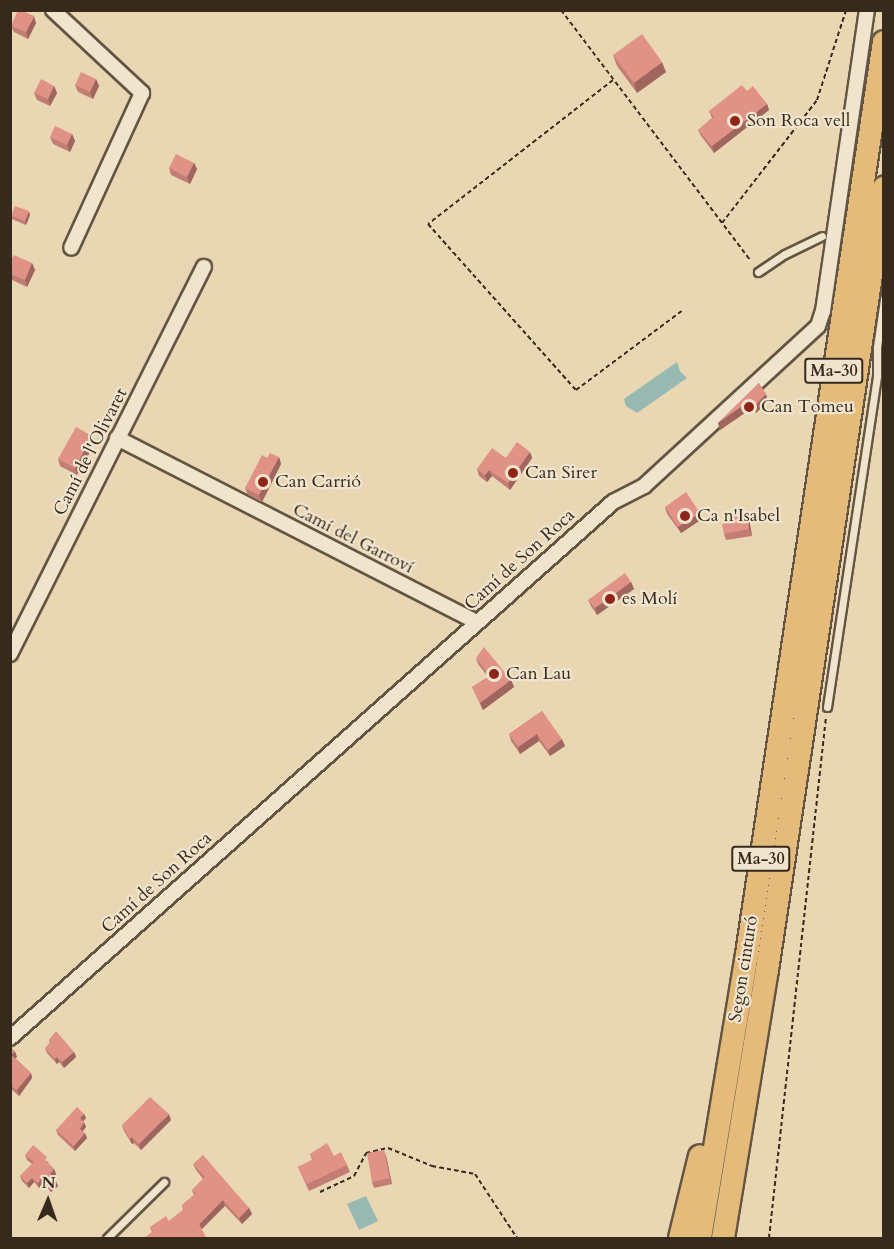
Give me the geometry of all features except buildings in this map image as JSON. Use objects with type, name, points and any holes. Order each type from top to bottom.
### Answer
[{"type":"highway","name":"Segon cinturó","points":[[700,1239],[736,1019],[884,42]]},
{"type":"highway","name":"Ma-30","points":[[723,1239],[756,1037],[884,188]]},
{"type":"highway","points":[[680,1239],[708,1126],[719,1065],[736,1019]]},
{"type":"highway","points":[[738,1239],[760,1077],[756,1037]]},
{"type":"street","points":[[53,10],[142,93],[71,248]]},
{"type":"street","name":"Camí de Son Roca","points":[[10,1038],[613,502],[644,486],[818,326],[867,10]]},
{"type":"street","name":"Camí de l'Olivaret","points":[[10,654],[204,267]]},
{"type":"street","name":"Camí del Garroví","points":[[117,438],[477,622]]},
{"type":"lane","points":[[759,272],[785,254],[822,236]]},
{"type":"lane","points":[[827,707],[877,376],[884,299]]},
{"type":"lane","points":[[107,1239],[108,1234],[164,1182]]},
{"type":"path","points":[[561,10],[751,261]]},
{"type":"path","points":[[722,223],[817,100],[846,10]]},
{"type":"path","points":[[613,80],[428,224],[576,390],[683,310]]},
{"type":"path","points":[[769,1239],[827,707]]},
{"type":"path","points":[[320,1192],[354,1176],[366,1154],[388,1148],[432,1166],[475,1174],[517,1239]]},
{"type":"water","points":[[677,362],[680,371],[687,378],[637,413],[626,406],[624,399]]},
{"type":"water","points":[[366,1196],[378,1221],[359,1230],[347,1204]]},
{"type":"place","name":"Son Roca vell","points":[[735,121]]},
{"type":"place","name":"Can Tomeu","points":[[749,407]]},
{"type":"place","name":"Can Sirer","points":[[513,473]]},
{"type":"place","name":"Can Carrió","points":[[263,482]]},
{"type":"place","name":"Ca n'Isabel","points":[[685,516]]},
{"type":"place","name":"es Molí","points":[[610,599]]},
{"type":"place","name":"Can Lau","points":[[494,674]]}]
